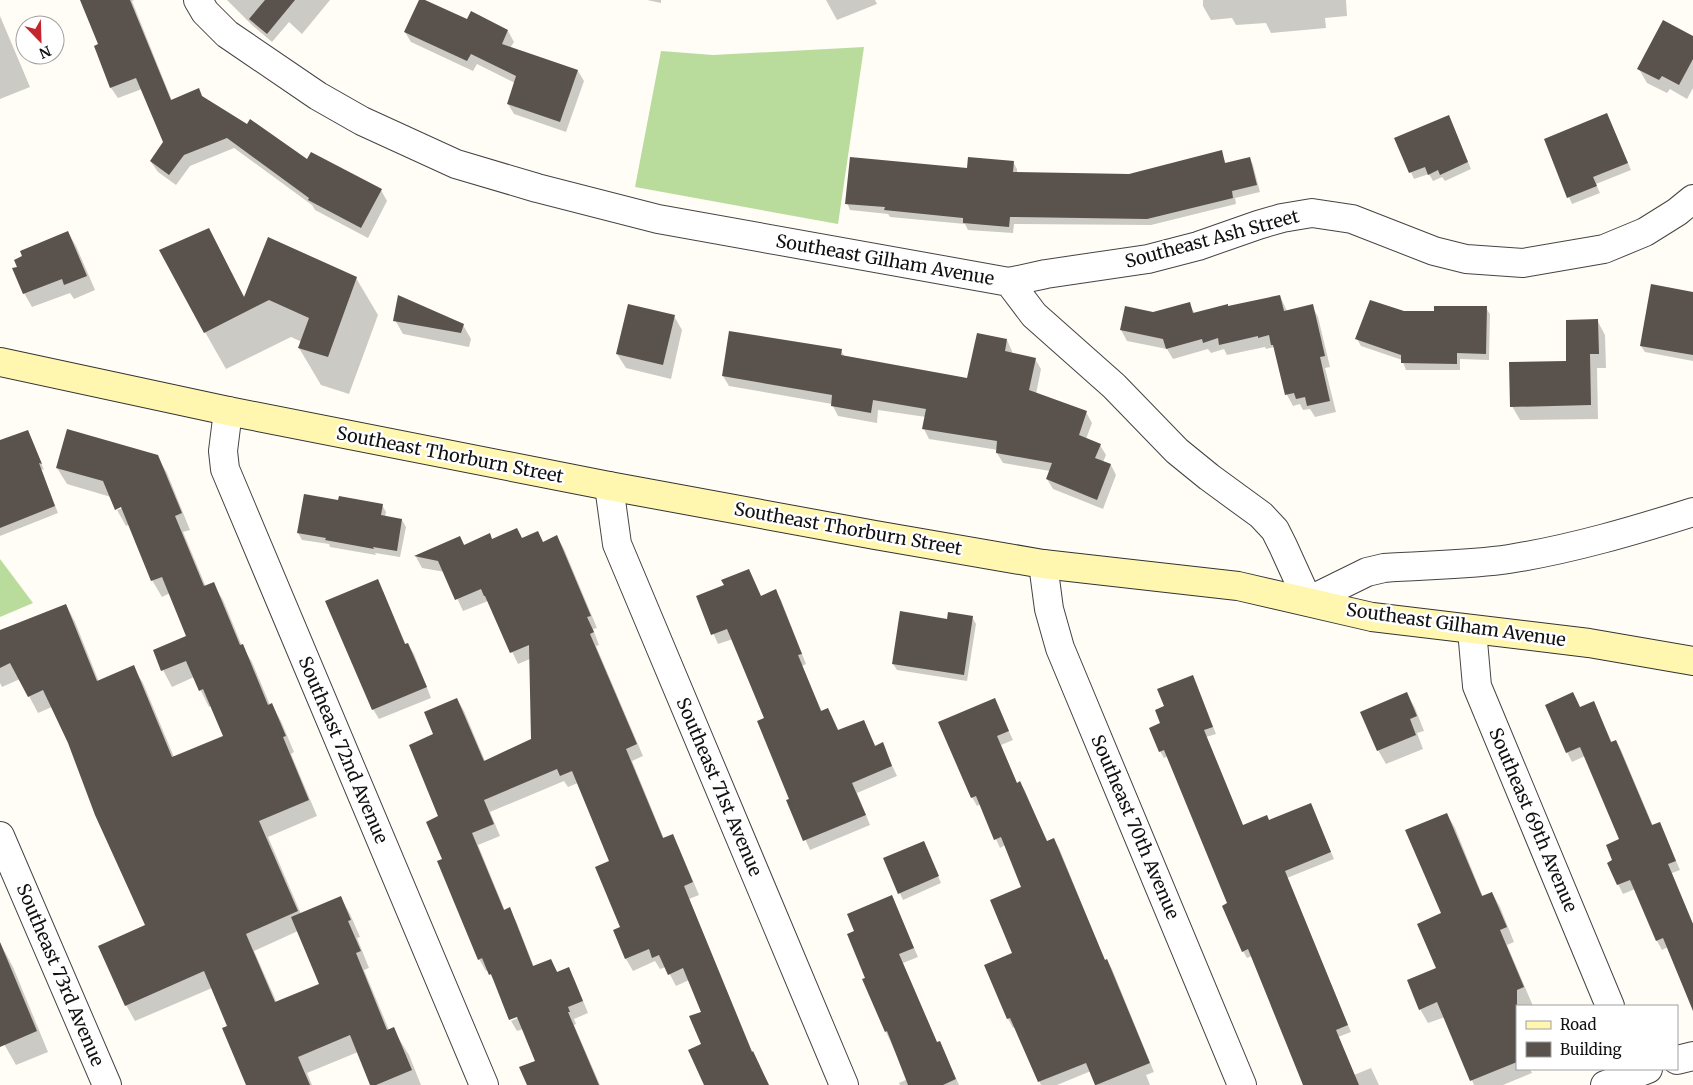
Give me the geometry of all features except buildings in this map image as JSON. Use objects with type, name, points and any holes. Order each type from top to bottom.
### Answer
[{"type":"main road","name":"Southeast Thorburn Street","points":[[0,362],[228,412],[609,486],[1043,564],[1238,586],[1308,601]]},
{"type":"main road","name":"Southeast Gilham Avenue","points":[[1308,601],[1372,617],[1589,643],[1693,661]]},
{"type":"street","name":"Southeast Gilham Avenue","points":[[198,0],[205,12],[227,34],[318,96],[362,121],[456,164],[537,188],[658,219],[1009,282],[1034,316],[1114,386],[1178,451],[1209,477],[1261,515],[1279,538],[1308,601]]},
{"type":"street","name":"Southeast Ash Street","points":[[1009,282],[1046,274],[1148,259],[1198,246],[1282,218],[1312,213],[1352,219],[1434,252],[1466,259],[1523,263],[1604,249],[1646,232],[1693,199]]},
{"type":"street","name":"Southeast 72nd Avenue","points":[[228,412],[223,450],[225,469],[484,1085]]},
{"type":"street","name":"Southeast 71st Avenue","points":[[609,486],[617,544],[844,1085]]},
{"type":"street","points":[[1308,601],[1367,572],[1384,568],[1507,559],[1603,539],[1693,512]]},
{"type":"street","name":"Southeast 70th Avenue","points":[[1043,564],[1049,609],[1060,648],[1242,1085]]},
{"type":"street","name":"Southeast 69th Avenue","points":[[1472,630],[1477,686],[1610,1005]]},
{"type":"street","name":"Southeast 73rd Avenue","points":[[0,836],[107,1085]]},
{"type":"street","points":[[1678,1060],[1693,1056]]},
{"type":"street","points":[[1605,1085],[1641,1074]]},
{"type":"green space","points":[[864,47],[838,224],[635,187],[661,51],[713,55]]},
{"type":"green space","points":[[0,559],[33,603],[0,617]]}]
